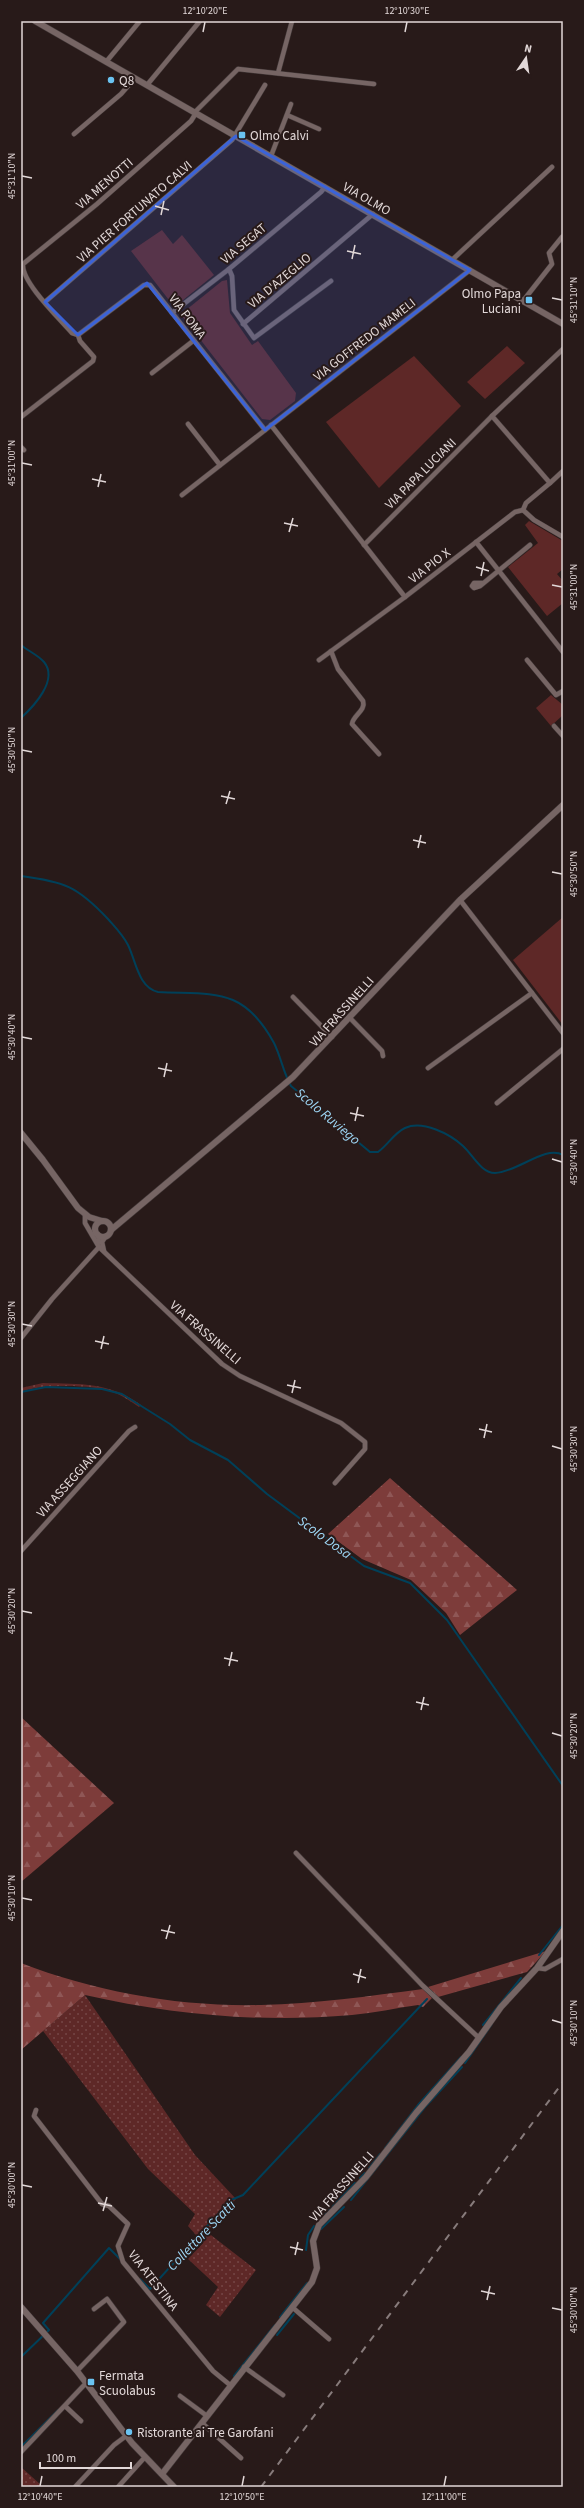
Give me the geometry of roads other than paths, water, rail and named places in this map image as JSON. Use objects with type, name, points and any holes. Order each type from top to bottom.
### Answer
[{"type":"street","name":"VIA OLMO","points":[[35,21],[563,324]]},
{"type":"street","points":[[106,62],[140,21]]},
{"type":"street","points":[[147,85],[200,21]]},
{"type":"street","points":[[292,21],[278,73],[374,84]]},
{"type":"street","name":"VIA MENOTTI","points":[[46,302],[25,275],[22,266],[25,262],[98,204],[180,131],[238,69],[278,73]]},
{"type":"street","points":[[74,134],[121,94],[135,78]]},
{"type":"street","points":[[236,136],[265,85]]},
{"type":"street","points":[[271,156],[291,104]]},
{"type":"street","points":[[287,115],[319,128]]},
{"type":"street","name":"VIA PIER FORTUNATO CALVI","points":[[46,302],[236,136]]},
{"type":"street","points":[[452,260],[552,167]]},
{"type":"street","name":"VIA SEGAT","points":[[172,313],[229,269],[321,192],[325,187]]},
{"type":"street","name":"VIA D'AZEGLIO","points":[[229,269],[232,276],[234,310],[243,324],[373,214]]},
{"type":"street","points":[[523,301],[552,264],[549,253],[562,237]]},
{"type":"street","name":"VIA GOFFREDO MAMELI","points":[[182,495],[470,270]]},
{"type":"street","points":[[243,324],[252,338],[256,338],[330,281]]},
{"type":"street","name":"VIA POMA","points":[[78,335],[148,284],[153,288],[193,341],[265,430]]},
{"type":"street","points":[[21,417],[93,361],[94,357],[80,341],[78,335],[72,333],[46,302]]},
{"type":"street","points":[[152,373],[193,341]]},
{"type":"street","name":"VIA PAPA LUCIANI","points":[[364,545],[492,416],[563,349]]},
{"type":"street","points":[[492,416],[549,484]]},
{"type":"street","points":[[188,424],[220,465]]},
{"type":"street","points":[[271,426],[405,598]]},
{"type":"street","name":"VIA PIO X","points":[[319,660],[405,598],[515,512],[523,510],[526,503],[563,471]]},
{"type":"street","points":[[523,510],[534,520],[563,537]]},
{"type":"street","points":[[476,542],[563,652]]},
{"type":"street","points":[[482,583],[530,545]]},
{"type":"street","points":[[331,651],[338,669],[363,701],[362,709],[352,720],[352,724],[379,754]]},
{"type":"street","points":[[527,660],[556,695],[563,692]]},
{"type":"street","points":[[554,726],[563,736]]},
{"type":"street","name":"VIA FRASSINELLI","points":[[106,1236],[123,1219],[293,1077],[460,900],[563,805]]},
{"type":"street","points":[[460,900],[563,1033]]},
{"type":"street","points":[[428,1068],[532,993]]},
{"type":"street","points":[[293,997],[332,1037]]},
{"type":"street","points":[[350,1018],[382,1051],[383,1056]]},
{"type":"street","points":[[497,1103],[563,1049]]},
{"type":"street","name":"VIA FRASSINELLI","points":[[22,1137],[87,1216],[97,1231],[98,1241],[104,1251]]},
{"type":"street","name":"VIA FRASSINELLI","points":[[87,1216],[105,1222],[123,1219]]},
{"type":"street","name":"VIA FRASSINELLI","points":[[87,1216],[85,1223],[99,1247],[222,1364],[240,1376],[341,1423],[365,1442],[365,1449],[334,1483]]},
{"type":"street","points":[[104,1251],[102,1242],[106,1236],[97,1231],[105,1222],[111,1230]]},
{"type":"street","points":[[21,1338],[52,1299],[99,1247]]},
{"type":"street","name":"VIA ASSEGGIANO","points":[[21,1551],[129,1431],[135,1427]]},
{"type":"street","points":[[296,1853],[422,1985],[478,2038]]},
{"type":"street","name":"VIA FRASSINELLI","points":[[162,2474],[315,2277],[317,2262],[313,2241],[319,2225],[366,2177],[416,2113],[466,2056],[501,2007],[537,1968],[563,1931]]},
{"type":"street","points":[[537,1968],[545,1969],[563,1959]]},
{"type":"street","name":"VIA ATESTINA","points":[[36,2110],[34,2116],[102,2204],[109,2206],[128,2224],[118,2246],[123,2262],[213,2371],[230,2385]]},
{"type":"street","points":[[77,2371],[124,2322],[107,2299],[94,2309]]},
{"type":"street","points":[[21,2307],[77,2371],[126,2436],[174,2487]]},
{"type":"street","points":[[292,2307],[329,2339]]},
{"type":"street","points":[[244,2367],[284,2395]]},
{"type":"street","points":[[21,2452],[86,2383]]},
{"type":"street","points":[[180,2396],[207,2416]]},
{"type":"street","points":[[65,2406],[81,2421]]},
{"type":"street","points":[[202,2423],[241,2458]]},
{"type":"street","points":[[75,2487],[114,2445],[126,2436]]},
{"type":"street","points":[[118,2487],[145,2457]]},
{"type":"waterway","name":"Scolo Ruviego","points":[[21,645],[39,657],[48,669],[48,677],[43,693],[21,718]]},
{"type":"waterway","name":"Scolo Ruviego","points":[[21,876],[49,881],[69,887],[88,899],[124,938],[131,951],[138,973],[146,985],[151,989],[158,992],[211,994],[225,997],[251,1011],[274,1043],[291,1086],[370,1152],[378,1152],[401,1130],[412,1126],[420,1126],[428,1127],[444,1133],[458,1141],[481,1167],[490,1172],[504,1172],[548,1153],[563,1155]]},
{"type":"waterway","name":"Scolo Dosa","points":[[21,1392],[46,1387],[102,1389],[122,1394],[170,1424],[190,1440],[228,1460],[267,1494],[364,1566],[410,1583],[447,1620],[563,1786]]},
{"type":"waterway","points":[[539,1955],[563,1925]]},
{"type":"waterway","points":[[483,2025],[521,1978]]},
{"type":"waterway","name":"Collettore Scatti","points":[[140,2279],[150,2289],[231,2200],[243,2195],[427,1999]]},
{"type":"waterway","points":[[465,2063],[492,2024]]},
{"type":"waterway","points":[[385,2148],[418,2105],[461,2057]]},
{"type":"waterway","points":[[351,2200],[426,2106],[462,2067]]},
{"type":"waterway","points":[[369,2168],[380,2154]]},
{"type":"waterway","points":[[360,2178],[365,2173]]},
{"type":"waterway","points":[[323,2217],[355,2183]]},
{"type":"waterway","points":[[321,2229],[344,2207]]},
{"type":"waterway","points":[[306,2250],[308,2235],[314,2226]]},
{"type":"waterway","name":"Collettore Scatti","points":[[21,2357],[49,2330],[43,2323],[109,2248],[121,2260]]},
{"type":"waterway","points":[[280,2317],[307,2283]]},
{"type":"waterway","points":[[277,2335],[294,2314]]},
{"type":"waterway","points":[[234,2376],[275,2325]]},
{"type":"waterway","points":[[21,2447],[58,2410]]},
{"type":"railway","points":[[261,2487],[563,2082]]},
{"type":"place","name":"Q8","points":[[111,80]]},
{"type":"place","name":"Olmo Calvi","points":[[242,135]]},
{"type":"place","name":"Olmo Papa Luciani","points":[[529,300]]},
{"type":"place","name":"Fermata Scuolabus","points":[[91,2382]]},
{"type":"place","name":"Ristorante ai Tre Garofani","points":[[129,2432]]}]
